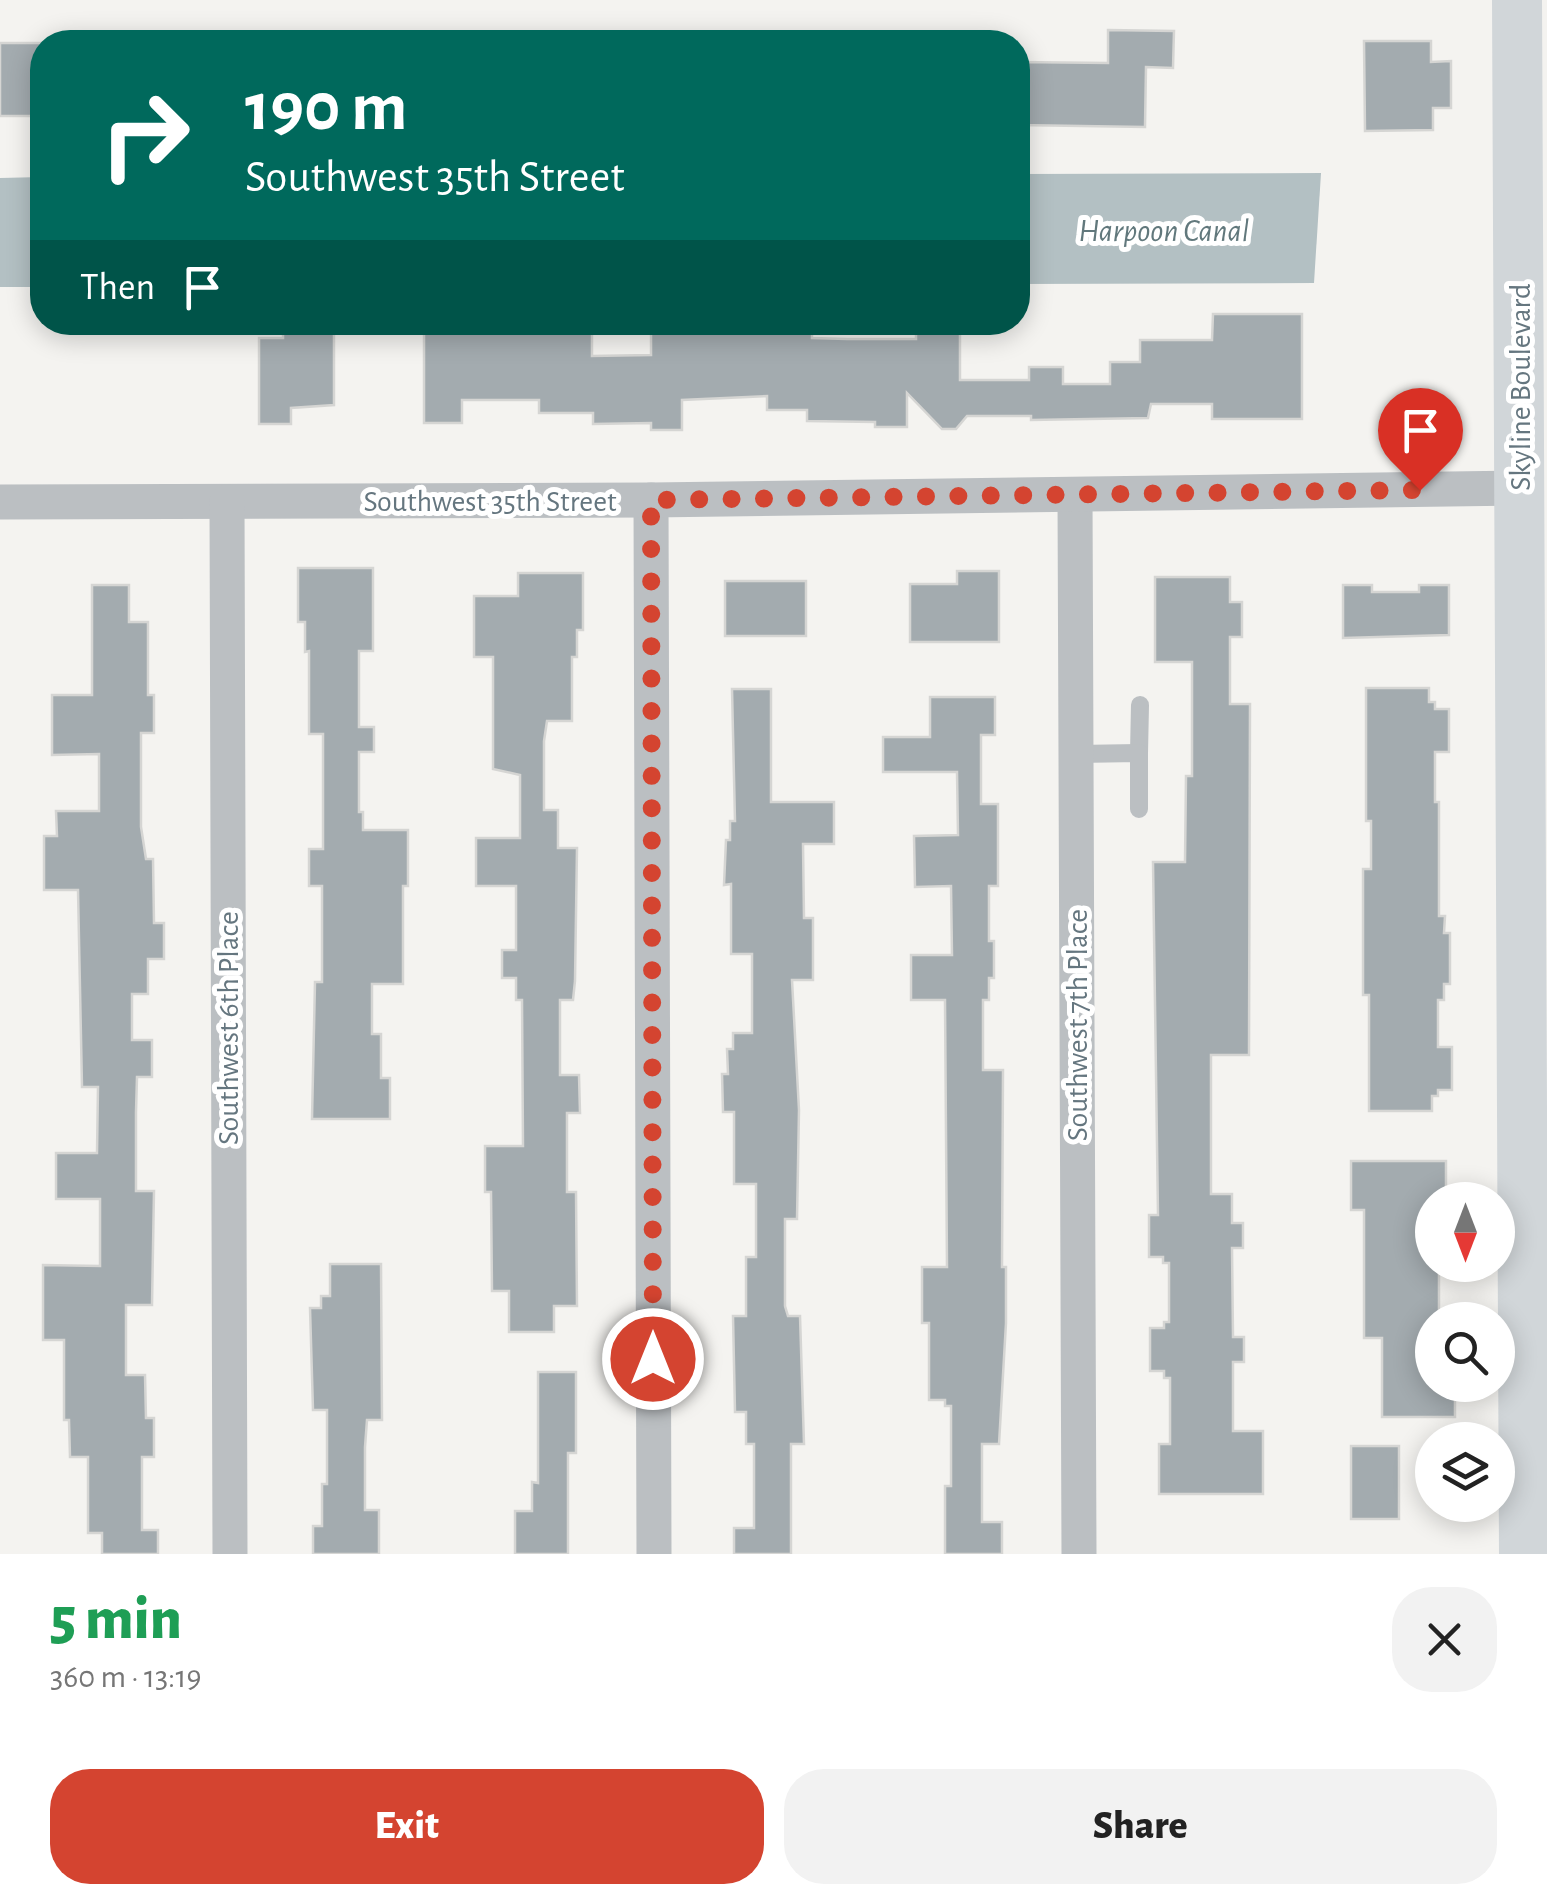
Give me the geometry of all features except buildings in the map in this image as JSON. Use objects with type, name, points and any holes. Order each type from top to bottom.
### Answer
[{"type":"street","name":"Skyline Boulevard","points":[[1517,0],[1534,489],[1524,1554]]},
{"type":"street","name":"Southwest 35th Street","points":[[0,502],[651,500],[1534,489]]},
{"type":"street","name":"Southwest 7th Place","points":[[1075,496],[1079,1554]]},
{"type":"street","points":[[651,500],[654,1554]]},
{"type":"street","name":"Southwest 6th Place","points":[[227,502],[230,1554]]},
{"type":"lane","points":[[1139,808],[1140,706]]},
{"type":"lane","points":[[1076,754],[1139,752]]},
{"type":"water","name":"Harpoon Canal","points":[[1321,173],[1314,283],[1030,284],[1030,174]]},
{"type":"water","points":[[30,177],[30,287],[0,287],[0,178]]},
{"type":"route","points":[[653,1359],[651,500],[1420,490]]}]
